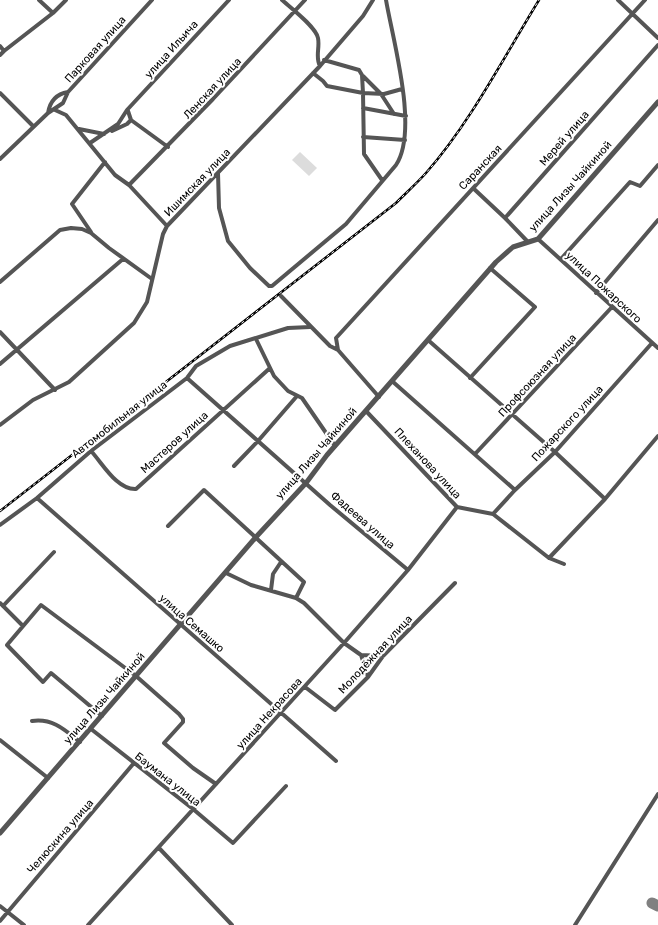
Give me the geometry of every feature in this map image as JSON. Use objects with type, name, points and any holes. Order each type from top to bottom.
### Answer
[{"type":"street","points":[[40,0],[54,13]]},
{"type":"street","points":[[0,55],[54,13],[66,0]]},
{"type":"street","name":"Парковая улица","points":[[0,159],[33,126],[63,103],[68,92],[152,0]]},
{"type":"street","name":"улица Ильича","points":[[103,134],[118,124],[127,110],[229,0]]},
{"type":"street","points":[[282,0],[314,30],[318,38],[316,60],[320,66]]},
{"type":"street","name":"Ленская улица","points":[[129,186],[168,147],[305,0]]},
{"type":"street","name":"Ишимская улица","points":[[0,425],[33,400],[55,390],[82,372],[134,323],[147,302],[163,234],[167,226],[320,66],[363,16],[373,0]]},
{"type":"street","points":[[218,173],[219,208],[228,241],[263,281],[272,286],[346,224],[400,158],[404,140],[406,116],[386,0]]},
{"type":"street","points":[[618,0],[658,38]]},
{"type":"street","name":"Саранская","points":[[338,350],[336,338],[645,0]]},
{"type":"street","name":"Мерей улица","points":[[505,218],[658,45]]},
{"type":"street","points":[[0,46],[4,51]]},
{"type":"street","points":[[324,60],[359,70],[381,94],[394,114]]},
{"type":"street","points":[[313,73],[327,86],[362,93],[381,94],[402,89]]},
{"type":"street","points":[[362,75],[363,137],[365,157],[382,180]]},
{"type":"street","name":"Парковая улица","points":[[48,113],[54,98],[61,93],[68,92]]},
{"type":"street","points":[[0,93],[33,126]]},
{"type":"street","name":"улица Лизы Чайкиной","points":[[1,830],[80,742],[256,537],[306,483],[335,446],[490,268],[513,247],[538,239],[658,102]]},
{"type":"street","points":[[363,108],[406,116]]},
{"type":"street","points":[[54,110],[63,112],[79,129],[116,175],[129,186],[167,226]]},
{"type":"street","points":[[127,110],[132,120],[168,147]]},
{"type":"street","points":[[90,143],[103,134],[127,124],[132,120]]},
{"type":"street","points":[[79,129],[103,134]]},
{"type":"street","points":[[363,137],[404,140]]},
{"type":"street","points":[[91,233],[72,204],[105,162]]},
{"type":"street","points":[[561,259],[630,182],[640,186],[658,165]]},
{"type":"street","points":[[473,188],[528,242]]},
{"type":"street","points":[[596,293],[658,220]]},
{"type":"street","points":[[0,282],[60,230],[71,228],[82,229],[91,233],[123,259],[152,279]]},
{"type":"street","name":"улица Пожарского","points":[[538,239],[658,348]]},
{"type":"street","points":[[0,364],[123,259]]},
{"type":"street","points":[[470,378],[535,307],[490,268]]},
{"type":"street","points":[[281,296],[330,346],[338,350],[379,397]]},
{"type":"street","name":"Профсоюзная улица","points":[[475,454],[612,307]]},
{"type":"street","name":"Автомобильная улица","points":[[0,525],[37,498],[91,451],[187,378],[196,366],[230,346],[288,328],[310,327]]},
{"type":"street","points":[[0,332],[55,390]]},
{"type":"street","points":[[256,339],[274,376],[288,390],[302,398],[335,446]]},
{"type":"street","points":[[428,340],[555,452],[605,499]]},
{"type":"street","name":"Пожарского улица","points":[[493,514],[515,490],[555,452],[652,343]]},
{"type":"street","name":"Мастеров улица","points":[[91,451],[121,485],[130,489],[136,489],[270,368]]},
{"type":"street","name":"Фадеева улица","points":[[187,378],[306,483],[408,570]]},
{"type":"street","points":[[392,382],[515,490]]},
{"type":"street","points":[[234,466],[298,396]]},
{"type":"street","name":"Плеханова улица","points":[[366,411],[457,507],[493,514],[548,558],[564,564]]},
{"type":"street","points":[[548,558],[605,499],[658,436]]},
{"type":"street","points":[[168,526],[204,490],[304,582],[296,598]]},
{"type":"street","name":"улица Семашко","points":[[37,498],[336,761]]},
{"type":"street","name":"улица Некрасова","points":[[88,925],[344,643],[408,570],[457,507]]},
{"type":"street","points":[[23,626],[1,604],[54,552]]},
{"type":"street","points":[[271,590],[273,574],[281,562]]},
{"type":"street","points":[[226,573],[251,585],[296,598],[304,603],[344,643],[362,655],[383,656]]},
{"type":"street","name":"Молодёжная улица","points":[[305,687],[335,710],[368,677],[383,656],[455,583]]},
{"type":"street","points":[[102,716],[51,673],[43,682],[7,645],[41,605],[136,676],[183,719],[176,731],[164,743],[193,768],[216,784]]},
{"type":"street","points":[[362,655],[368,677]]},
{"type":"street","points":[[32,721],[41,719],[50,722],[63,728],[80,742]]},
{"type":"street","name":"Баумана улица","points":[[91,729],[193,809],[233,843],[286,786]]},
{"type":"street","points":[[0,740],[48,778]]},
{"type":"street","name":"Челюскина улица","points":[[0,921],[134,763]]},
{"type":"street","points":[[575,925],[658,794]]},
{"type":"street","points":[[159,848],[232,925]]},
{"type":"street","points":[[0,906],[24,925]]},
{"type":"shaded area","points":[[300,152],[317,168],[309,176],[292,160]]},
{"type":"taxiway","points":[[652,903],[658,906]]},
{"type":"railway","points":[[0,511],[396,203],[426,173],[457,133],[486,89],[539,0]]}]
